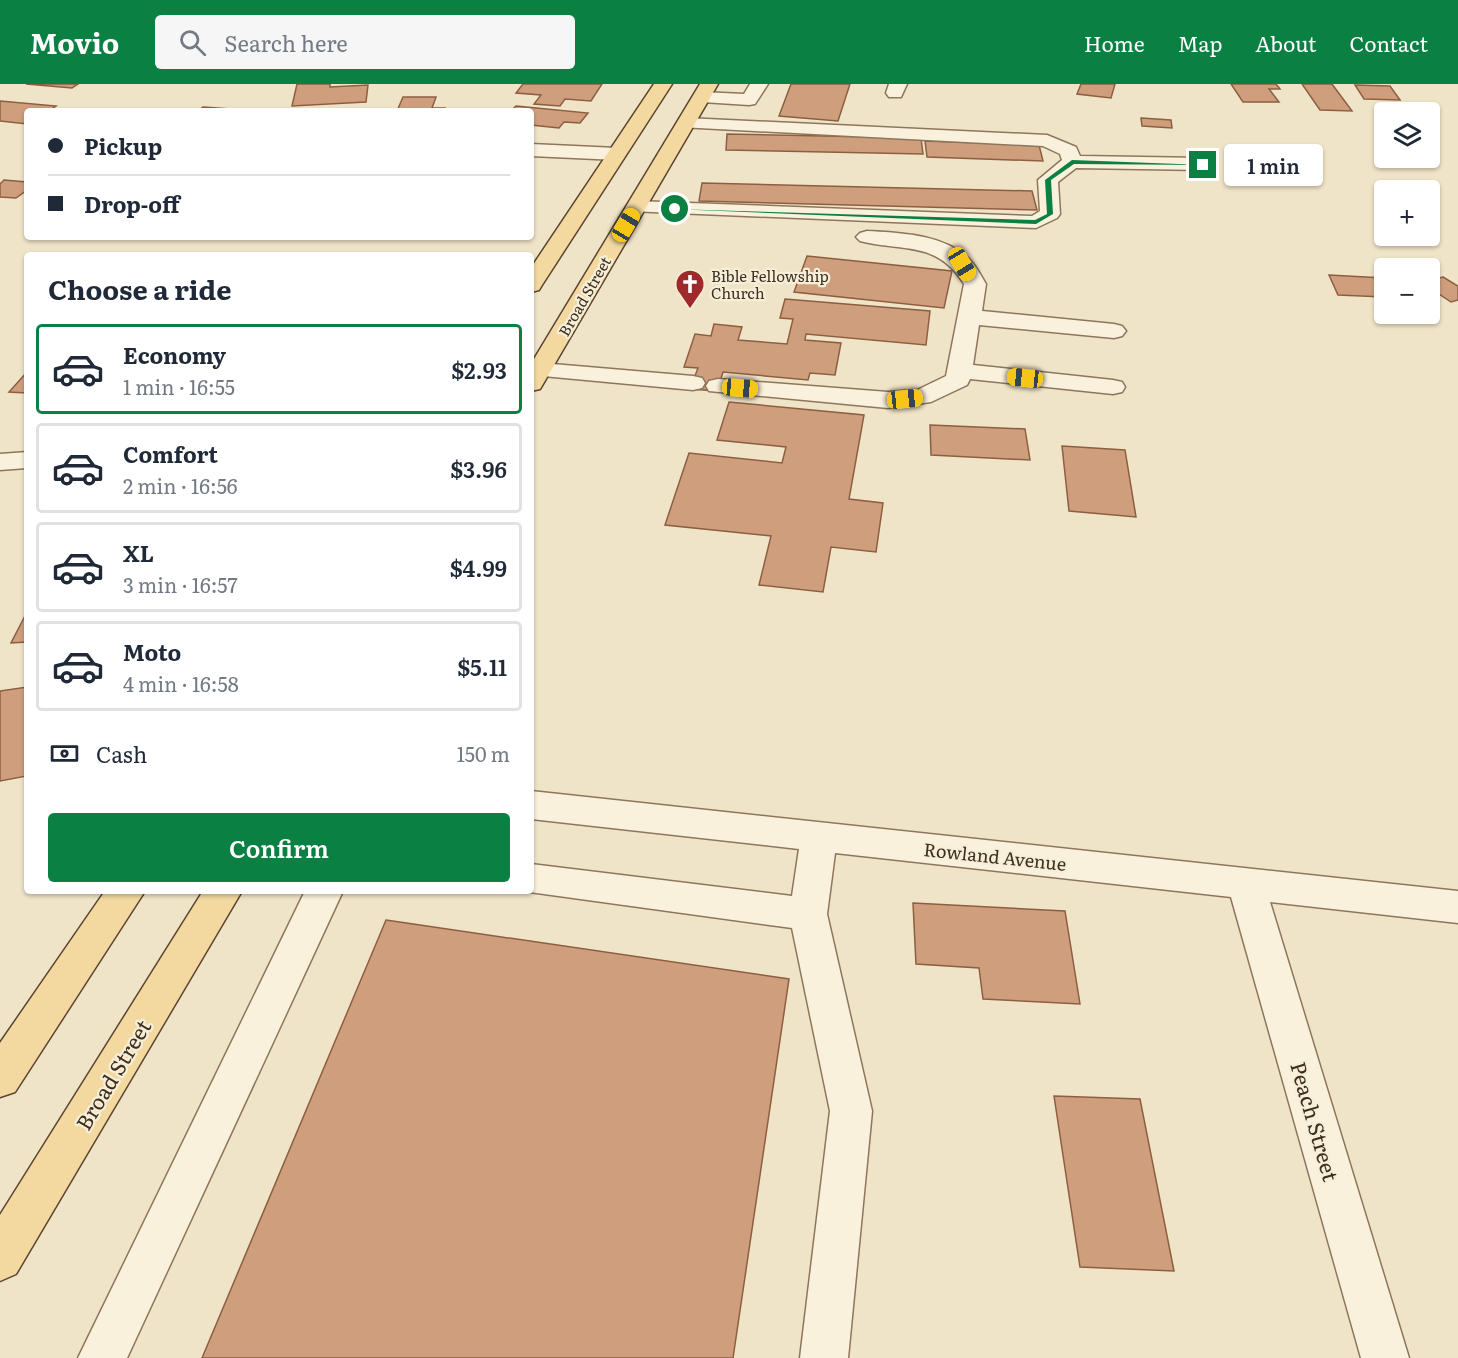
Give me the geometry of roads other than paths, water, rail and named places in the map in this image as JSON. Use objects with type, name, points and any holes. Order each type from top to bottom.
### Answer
[{"type":"main road","points":[[534,280],[663,84]]},
{"type":"main road","name":"Broad Street","points":[[536,377],[705,90]]},
{"type":"main road","points":[[0,1078],[124,894]]},
{"type":"main road","name":"Broad Street","points":[[0,1258],[221,894]]},
{"type":"street","points":[[705,90],[749,100],[759,84]]},
{"type":"street","points":[[686,123],[906,132],[1047,141],[1069,151],[1072,162]]},
{"type":"street","points":[[534,150],[617,154]]},
{"type":"street","points":[[631,216],[1036,222],[1050,214],[1048,180],[1072,162],[1203,165]]},
{"type":"street","points":[[631,216],[900,239],[936,249],[962,264],[975,284],[958,380],[922,397],[888,400],[718,386]]},
{"type":"street","points":[[969,317],[1114,331]]},
{"type":"street","points":[[959,371],[1113,387]]},
{"type":"street","points":[[536,377],[693,383]]},
{"type":"street","points":[[0,462],[24,460]]},
{"type":"street","name":"Rowland Avenue","points":[[534,805],[1458,907]]},
{"type":"street","points":[[819,836],[808,914],[852,1112],[824,1358]]},
{"type":"street","points":[[534,879],[808,914]]},
{"type":"street","name":"Peach Street","points":[[1246,884],[1385,1358]]},
{"type":"street","points":[[102,1358],[323,894]]},
{"type":"place","name":"Bible Fellowship Church","points":[[690,310]]}]
